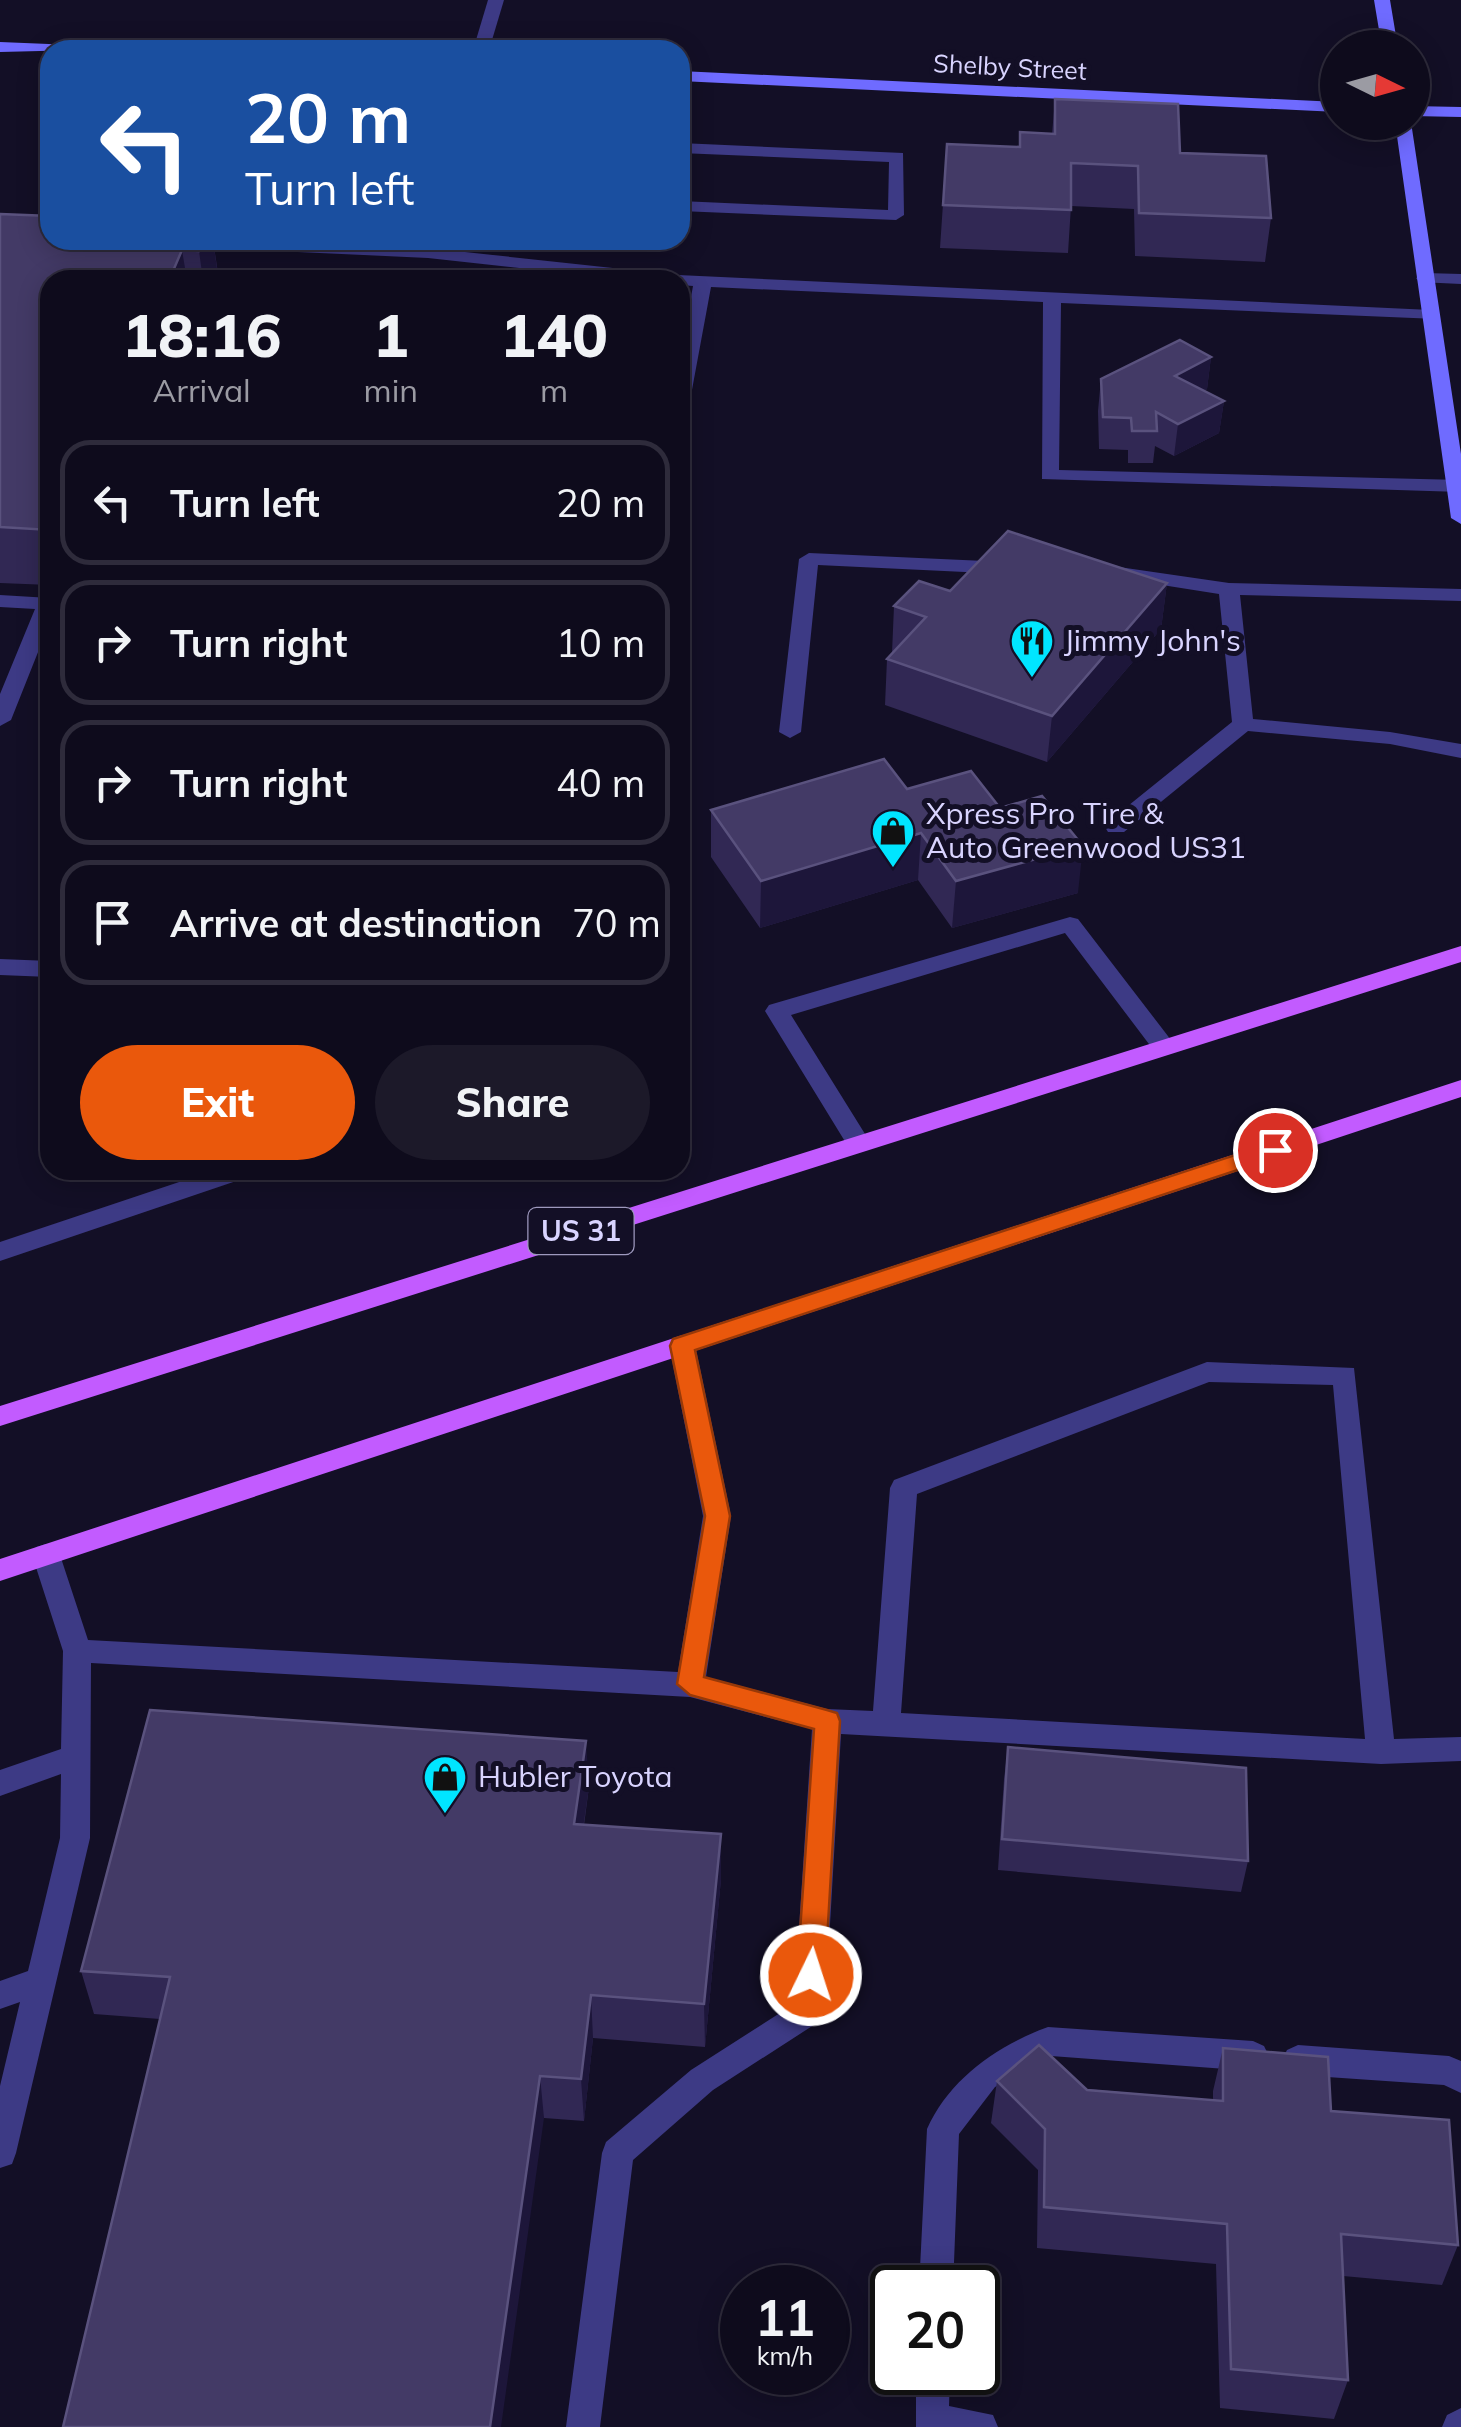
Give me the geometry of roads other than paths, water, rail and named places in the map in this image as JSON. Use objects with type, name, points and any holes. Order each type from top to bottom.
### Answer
[{"type":"main road","points":[[1382,0],[1387,30]]},
{"type":"main road","points":[[0,47],[40,49]]},
{"type":"main road","name":"Shelby Street","points":[[690,76],[1320,106]]},
{"type":"main road","points":[[1430,111],[1461,112]]},
{"type":"main road","points":[[1405,140],[1461,518]]},
{"type":"main road","name":"US 31","points":[[0,1416],[1461,954]]},
{"type":"main road","points":[[0,1570],[1461,1088]]},
{"type":"street","points":[[484,40],[496,0]]},
{"type":"street","points":[[690,148],[897,158],[896,215],[690,206]]},
{"type":"street","points":[[364,250],[585,270]]},
{"type":"street","points":[[1425,278],[1461,279]]},
{"type":"street","points":[[690,280],[1430,315]]},
{"type":"street","points":[[690,352],[703,281]]},
{"type":"street","points":[[1052,298],[1049,476],[1459,486]]},
{"type":"street","points":[[790,732],[809,559],[1034,569]]},
{"type":"street","points":[[1090,571],[1230,589],[1461,595]]},
{"type":"street","points":[[1230,589],[1242,724]]},
{"type":"street","points":[[0,602],[40,604]]},
{"type":"street","points":[[0,720],[40,625]]},
{"type":"street","points":[[1116,827],[1242,724],[1390,738],[1461,751]]},
{"type":"street","points":[[858,1142],[777,1011],[1070,924],[1163,1046]]},
{"type":"street","points":[[0,967],[40,969]]},
{"type":"street","points":[[0,1252],[212,1180]]},
{"type":"street","points":[[682,1346],[717,1516],[690,1684]]},
{"type":"street","points":[[886,1725],[904,1488],[1207,1372],[1344,1375],[1381,1752]]},
{"type":"street","points":[[0,2153],[75,1838],[76,1651],[46,1555]]},
{"type":"street","points":[[76,1651],[690,1684],[827,1721],[1381,1752],[1461,1749]]},
{"type":"street","points":[[583,2427],[618,2153],[702,2080],[809,2012],[827,1721]]},
{"type":"street","points":[[0,1783],[76,1756]]},
{"type":"street","points":[[0,1994],[41,1980]]},
{"type":"street","points":[[937,2265],[943,2129],[984,2078],[1048,2041],[1449,2071],[1461,2078]]},
{"type":"street","points":[[932,2395],[931,2421],[981,2427]]},
{"type":"place","name":"Jimmy John's","points":[[1032,679]]},
{"type":"place","name":"Xpress Pro Tire & Auto Greenwood US31","points":[[893,869]]},
{"type":"place","name":"Hubler Toyota","points":[[445,1815]]}]
